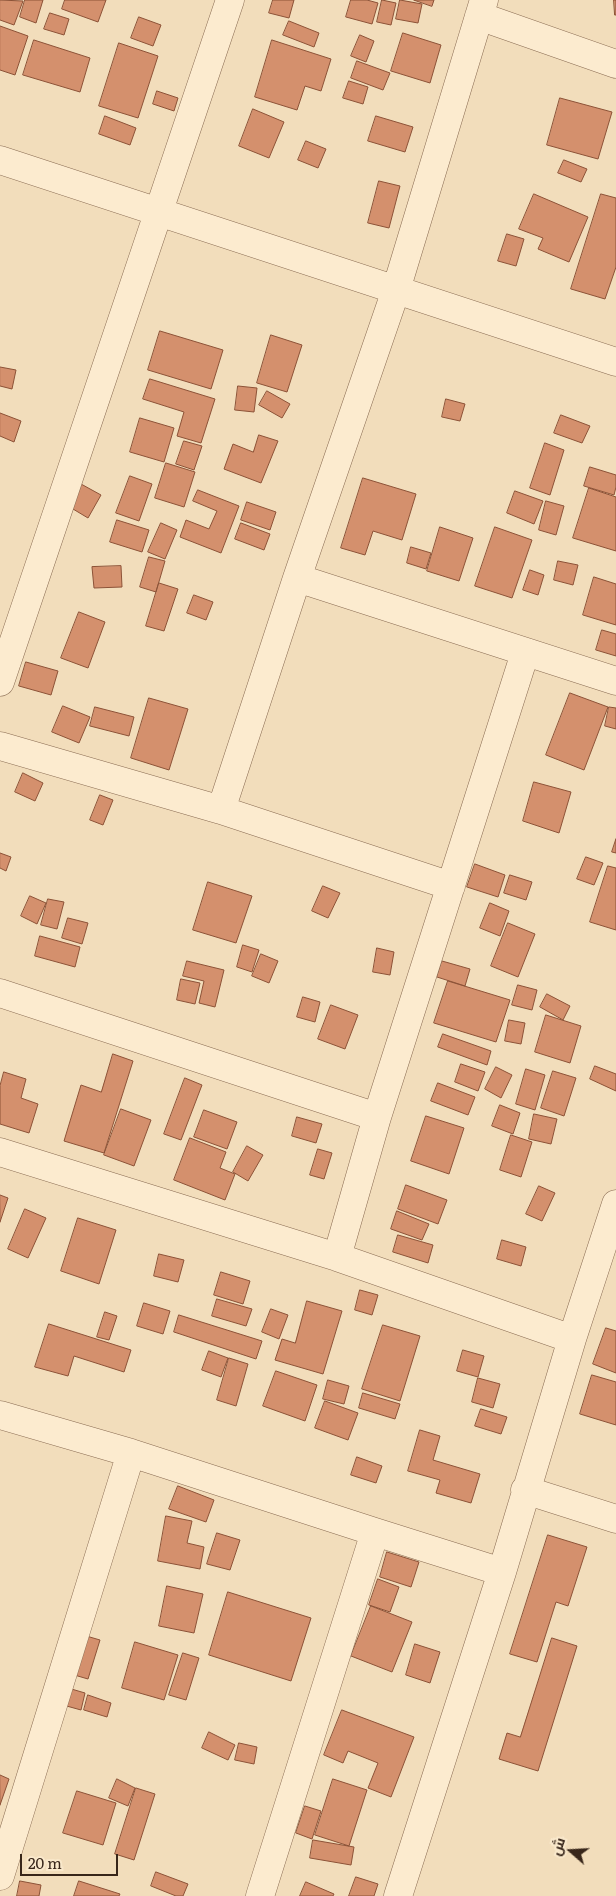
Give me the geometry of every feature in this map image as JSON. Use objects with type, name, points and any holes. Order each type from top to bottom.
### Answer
[{"type":"street","points":[[0,682],[230,0]]},
{"type":"street","points":[[222,810],[297,578],[396,290],[482,8],[616,64]]},
{"type":"street","points":[[1,164],[159,212],[616,362]]},
{"type":"street","points":[[297,578],[616,681]]},
{"type":"street","points":[[337,1257],[377,1117],[525,653]]},
{"type":"street","points":[[0,746],[222,810],[451,886]]},
{"type":"street","points":[[0,993],[377,1117]]},
{"type":"street","points":[[0,1152],[337,1257],[572,1339]]},
{"type":"street","points":[[398,1896],[502,1572],[572,1339],[608,1261],[616,1204]]},
{"type":"street","points":[[0,1415],[131,1453],[502,1572]]},
{"type":"street","points":[[0,1876],[131,1453]]},
{"type":"street","points":[[526,1490],[616,1519]]},
{"type":"street","points":[[260,1896],[375,1532]]},
{"type":"building","points":[[0,0],[23,1],[14,25],[0,20]]},
{"type":"building","points":[[25,0],[43,0],[36,23],[20,17]]},
{"type":"building","points":[[65,0],[106,0],[98,22],[62,9]]},
{"type":"building","points":[[273,0],[294,0],[289,18],[269,13]]},
{"type":"building","points":[[351,0],[367,0],[378,3],[372,24],[346,17]]},
{"type":"building","points":[[382,0],[396,3],[391,25],[377,22]]},
{"type":"building","points":[[400,0],[422,4],[418,23],[396,19]]},
{"type":"building","points":[[414,0],[434,0],[432,6]]},
{"type":"building","points":[[614,0],[616,0],[616,15],[615,15]]},
{"type":"building","points":[[50,13],[69,19],[64,35],[44,29]]},
{"type":"building","points":[[139,17],[161,25],[153,46],[131,38]]},
{"type":"building","points":[[289,21],[319,33],[314,47],[283,35]]},
{"type":"building","points":[[0,26],[28,36],[15,75],[0,70]]},
{"type":"building","points":[[403,33],[441,45],[430,83],[391,71]]},
{"type":"building","points":[[360,35],[374,41],[366,62],[351,56]]},
{"type":"building","points":[[34,40],[90,58],[80,92],[23,75]]},
{"type":"building","points":[[272,40],[331,59],[321,91],[305,86],[297,110],[255,97]]},
{"type":"building","points":[[119,43],[158,56],[138,118],[99,106]]},
{"type":"building","points":[[357,61],[390,73],[383,90],[351,78]]},
{"type":"building","points":[[349,81],[368,87],[363,104],[343,98]]},
{"type":"building","points":[[157,91],[178,98],[174,111],[153,104]]},
{"type":"building","points":[[560,98],[612,112],[598,159],[547,145]]},
{"type":"building","points":[[253,109],[284,122],[269,158],[239,146]]},
{"type":"building","points":[[105,116],[136,128],[130,145],[99,134]]},
{"type":"building","points":[[376,116],[413,127],[405,152],[368,141]]},
{"type":"building","points":[[306,141],[326,149],[318,168],[298,160]]},
{"type":"building","points":[[564,160],[587,169],[581,182],[558,173]]},
{"type":"building","points":[[379,181],[400,186],[389,228],[368,223]]},
{"type":"building","points":[[534,194],[588,217],[569,262],[538,249],[543,238],[519,229]]},
{"type":"building","points":[[601,194],[616,198],[616,267],[605,299],[571,289]]},
{"type":"building","points":[[507,234],[524,239],[516,266],[498,261]]},
{"type":"building","points":[[160,331],[223,350],[211,389],[148,370]]},
{"type":"building","points":[[271,335],[302,345],[287,392],[257,383]]},
{"type":"building","points":[[0,367],[16,370],[12,389],[0,386]]},
{"type":"building","points":[[150,379],[215,399],[201,443],[177,436],[184,412],[143,399]]},
{"type":"building","points":[[238,386],[257,388],[254,412],[235,410]]},
{"type":"building","points":[[267,391],[290,404],[282,418],[259,405]]},
{"type":"building","points":[[446,399],[465,404],[460,421],[442,417]]},
{"type":"building","points":[[0,413],[21,421],[14,442],[0,436]]},
{"type":"building","points":[[561,415],[590,426],[582,443],[554,433]]},
{"type":"building","points":[[140,418],[174,428],[164,462],[130,452]]},
{"type":"building","points":[[259,435],[278,441],[261,483],[224,469],[233,444],[253,452]]},
{"type":"building","points":[[184,441],[202,446],[194,470],[176,464]]},
{"type":"building","points":[[545,443],[564,450],[550,495],[530,488]]},
{"type":"building","points":[[166,463],[195,472],[184,507],[155,498]]},
{"type":"building","points":[[590,467],[616,475],[614,495],[584,486]]},
{"type":"building","points":[[130,476],[152,484],[139,521],[116,513]]},
{"type":"building","points":[[363,478],[416,494],[402,540],[373,531],[365,555],[341,548]]},
{"type":"building","points":[[81,484],[101,495],[88,518],[68,506]]},
{"type":"building","points":[[589,488],[616,497],[616,551],[573,538]]},
{"type":"building","points":[[198,490],[239,506],[221,553],[180,537],[186,520],[209,529],[217,511],[193,501]]},
{"type":"building","points":[[515,491],[543,501],[534,524],[507,513]]},
{"type":"building","points":[[546,501],[564,506],[556,535],[539,530]]},
{"type":"building","points":[[247,502],[276,512],[270,530],[241,520]]},
{"type":"building","points":[[117,520],[149,530],[142,552],[110,542]]},
{"type":"building","points":[[161,523],[177,530],[165,559],[148,552]]},
{"type":"building","points":[[241,523],[270,534],[264,550],[235,539]]},
{"type":"building","points":[[440,527],[473,538],[459,581],[427,571]]},
{"type":"building","points":[[495,527],[532,540],[512,598],[475,586]]},
{"type":"building","points":[[411,547],[431,553],[426,569],[407,563]]},
{"type":"building","points":[[149,557],[165,561],[156,592],[140,587]]},
{"type":"building","points":[[558,561],[578,565],[573,585],[554,580]]},
{"type":"building","points":[[121,566],[122,587],[94,588],[92,567]]},
{"type":"building","points":[[530,570],[544,575],[538,595],[523,590]]},
{"type":"building","points":[[594,577],[616,584],[616,625],[583,615]]},
{"type":"building","points":[[159,583],[178,589],[164,631],[146,626]]},
{"type":"building","points":[[194,595],[213,602],[206,620],[187,613]]},
{"type":"building","points":[[79,612],[105,622],[88,668],[61,658]]},
{"type":"building","points":[[602,630],[616,634],[616,656],[596,650]]},
{"type":"building","points":[[26,662],[58,671],[51,695],[19,686]]},
{"type":"building","points":[[570,693],[608,707],[584,770],[546,755]]},
{"type":"building","points":[[149,698],[188,709],[169,770],[131,758]]},
{"type":"building","points":[[63,706],[90,717],[79,743],[52,732]]},
{"type":"building","points":[[95,707],[134,717],[129,736],[90,726]]},
{"type":"building","points":[[609,707],[616,708],[616,729],[605,726]]},
{"type":"building","points":[[23,773],[43,783],[35,801],[15,792]]},
{"type":"building","points":[[534,782],[571,792],[559,833],[523,821]]},
{"type":"building","points":[[100,795],[113,800],[103,825],[90,820]]},
{"type":"building","points":[[616,839],[616,853],[612,852]]},
{"type":"building","points":[[0,853],[11,857],[6,871],[0,868]]},
{"type":"building","points":[[586,857],[603,863],[594,885],[577,879]]},
{"type":"building","points":[[475,864],[505,875],[498,897],[467,887]]},
{"type":"building","points":[[608,866],[616,868],[616,930],[590,922]]},
{"type":"building","points":[[510,875],[532,882],[526,900],[504,893]]},
{"type":"building","points":[[208,882],[252,896],[236,943],[193,930]]},
{"type":"building","points":[[323,886],[340,893],[328,918],[312,911]]},
{"type":"building","points":[[30,896],[46,903],[37,924],[21,916]]},
{"type":"building","points":[[48,899],[64,902],[57,929],[41,925]]},
{"type":"building","points":[[490,903],[509,911],[500,936],[480,928]]},
{"type":"building","points":[[68,918],[88,923],[82,944],[62,938]]},
{"type":"building","points":[[508,923],[535,934],[518,977],[491,966]]},
{"type":"building","points":[[40,936],[80,947],[75,967],[35,956]]},
{"type":"building","points":[[243,945],[259,950],[252,972],[237,967]]},
{"type":"building","points":[[377,948],[394,952],[390,975],[373,972]]},
{"type":"building","points":[[261,954],[278,961],[269,983],[252,976]]},
{"type":"building","points":[[187,961],[224,970],[215,1007],[199,1003],[204,981],[183,976]]},
{"type":"building","points":[[442,961],[470,969],[465,986],[437,977]]},
{"type":"building","points":[[181,979],[200,983],[195,1004],[177,1000]]},
{"type":"building","points":[[448,981],[510,1000],[496,1042],[434,1023]]},
{"type":"building","points":[[518,985],[537,990],[532,1010],[512,1005]]},
{"type":"building","points":[[547,994],[570,1006],[563,1020],[540,1007]]},
{"type":"building","points":[[303,997],[320,1002],[315,1022],[297,1017]]},
{"type":"building","points":[[331,1005],[358,1015],[345,1049],[318,1039]]},
{"type":"building","points":[[546,1015],[581,1026],[570,1063],[535,1052]]},
{"type":"building","points":[[509,1020],[525,1023],[521,1044],[505,1041]]},
{"type":"building","points":[[443,1034],[491,1051],[487,1065],[438,1047]]},
{"type":"building","points":[[113,1054],[133,1061],[104,1153],[64,1141],[81,1085],[101,1092]]},
{"type":"building","points":[[461,1064],[485,1072],[478,1091],[455,1082]]},
{"type":"building","points":[[595,1066],[616,1074],[616,1091],[590,1079]]},
{"type":"building","points":[[496,1067],[512,1075],[501,1098],[485,1089]]},
{"type":"building","points":[[526,1069],[545,1075],[535,1110],[516,1104]]},
{"type":"building","points":[[553,1071],[576,1078],[564,1116],[541,1108]]},
{"type":"building","points":[[4,1072],[26,1079],[21,1098],[38,1104],[29,1133],[0,1124],[0,1086]]},
{"type":"building","points":[[185,1078],[202,1085],[181,1140],[164,1134]]},
{"type":"building","points":[[438,1083],[475,1097],[468,1115],[431,1101]]},
{"type":"building","points":[[500,1105],[520,1113],[513,1134],[492,1126]]},
{"type":"building","points":[[121,1109],[151,1120],[134,1166],[104,1155]]},
{"type":"building","points":[[204,1110],[237,1122],[227,1149],[194,1137]]},
{"type":"building","points":[[534,1114],[557,1119],[551,1144],[529,1139]]},
{"type":"building","points":[[426,1116],[464,1128],[449,1174],[411,1161]]},
{"type":"building","points":[[297,1117],[322,1124],[316,1143],[292,1136]]},
{"type":"building","points":[[511,1135],[532,1142],[521,1177],[500,1170]]},
{"type":"building","points":[[190,1138],[226,1152],[220,1168],[235,1174],[225,1200],[174,1180]]},
{"type":"building","points":[[247,1146],[263,1155],[248,1181],[233,1172]]},
{"type":"building","points":[[318,1149],[332,1153],[324,1179],[310,1175]]},
{"type":"building","points":[[406,1185],[447,1200],[438,1224],[398,1209]]},
{"type":"building","points":[[539,1186],[555,1193],[542,1221],[526,1214]]},
{"type":"building","points":[[0,1195],[8,1198],[0,1222]]},
{"type":"building","points":[[25,1209],[46,1218],[28,1258],[8,1249]]},
{"type":"building","points":[[397,1211],[429,1224],[422,1240],[391,1229]]},
{"type":"building","points":[[78,1218],[116,1230],[99,1284],[61,1271]]},
{"type":"building","points":[[398,1235],[433,1245],[428,1263],[393,1252]]},
{"type":"building","points":[[502,1240],[526,1247],[521,1266],[497,1259]]},
{"type":"building","points":[[159,1254],[184,1260],[178,1282],[154,1276]]},
{"type":"building","points":[[221,1272],[250,1281],[243,1304],[214,1295]]},
{"type":"building","points":[[360,1290],[378,1295],[372,1315],[355,1310]]},
{"type":"building","points":[[217,1299],[252,1309],[246,1326],[212,1316]]},
{"type":"building","points":[[307,1301],[342,1311],[323,1374],[275,1360],[282,1339],[295,1343]]},
{"type":"building","points":[[144,1303],[170,1311],[163,1334],[137,1326]]},
{"type":"building","points":[[271,1309],[288,1315],[279,1339],[262,1332]]},
{"type":"building","points":[[105,1312],[117,1316],[109,1340],[97,1337]]},
{"type":"building","points":[[179,1315],[262,1341],[256,1359],[174,1332]]},
{"type":"building","points":[[49,1324],[131,1350],[124,1372],[74,1356],[68,1376],[35,1367]]},
{"type":"building","points":[[383,1325],[420,1336],[400,1401],[362,1389]]},
{"type":"building","points":[[606,1328],[616,1331],[616,1373],[593,1364]]},
{"type":"building","points":[[463,1350],[484,1356],[478,1377],[457,1371]]},
{"type":"building","points":[[209,1351],[228,1358],[221,1377],[202,1370]]},
{"type":"building","points":[[229,1358],[248,1364],[236,1406],[217,1400]]},
{"type":"building","points":[[276,1371],[317,1385],[305,1421],[263,1406]]},
{"type":"building","points":[[592,1375],[616,1382],[616,1425],[580,1414]]},
{"type":"building","points":[[478,1378],[500,1384],[493,1408],[472,1402]]},
{"type":"building","points":[[328,1380],[349,1386],[344,1404],[323,1399]]},
{"type":"building","points":[[363,1393],[400,1404],[395,1419],[359,1408]]},
{"type":"building","points":[[325,1401],[358,1413],[348,1440],[315,1428]]},
{"type":"building","points":[[481,1409],[507,1417],[501,1434],[475,1426]]},
{"type":"building","points":[[420,1430],[440,1436],[433,1460],[480,1474],[471,1503],[436,1493],[440,1480],[408,1471]]},
{"type":"building","points":[[357,1457],[382,1466],[376,1483],[351,1475]]},
{"type":"building","points":[[178,1486],[214,1500],[206,1522],[169,1509]]},
{"type":"building","points":[[166,1516],[192,1521],[187,1543],[204,1547],[200,1569],[158,1561]]},
{"type":"building","points":[[217,1533],[240,1540],[230,1570],[207,1564]]},
{"type":"building","points":[[548,1535],[587,1547],[568,1606],[556,1602],[537,1662],[510,1654]]},
{"type":"building","points":[[387,1552],[419,1562],[411,1587],[380,1577]]},
{"type":"building","points":[[378,1579],[399,1587],[390,1612],[369,1605]]},
{"type":"building","points":[[167,1586],[203,1594],[194,1633],[159,1626]]},
{"type":"building","points":[[228,1592],[311,1618],[291,1681],[209,1655]]},
{"type":"building","points":[[371,1606],[412,1622],[392,1672],[351,1656]]},
{"type":"building","points":[[76,1633],[100,1640],[88,1679],[64,1672]]},
{"type":"building","points":[[552,1638],[577,1646],[538,1771],[499,1759],[507,1733],[520,1737]]},
{"type":"building","points":[[135,1642],[178,1655],[164,1700],[122,1688]]},
{"type":"building","points":[[415,1644],[440,1652],[430,1683],[406,1675]]},
{"type":"building","points":[[183,1653],[199,1658],[186,1700],[169,1695]]},
{"type":"building","points":[[68,1688],[85,1693],[81,1710],[63,1705]]},
{"type":"building","points":[[88,1695],[111,1703],[107,1717],[84,1710]]},
{"type":"building","points":[[342,1710],[414,1737],[391,1797],[368,1788],[378,1763],[348,1751],[343,1763],[324,1755]]},
{"type":"building","points":[[209,1732],[235,1745],[228,1760],[202,1748]]},
{"type":"building","points":[[239,1743],[257,1747],[254,1764],[235,1760]]},
{"type":"building","points":[[0,1775],[9,1779],[0,1805]]},
{"type":"building","points":[[117,1779],[135,1788],[128,1806],[109,1798]]},
{"type":"building","points":[[333,1779],[367,1790],[349,1846],[315,1835]]},
{"type":"building","points":[[136,1788],[155,1794],[134,1860],[115,1854]]},
{"type":"building","points":[[77,1791],[116,1803],[103,1845],[63,1833]]},
{"type":"building","points":[[305,1806],[321,1811],[312,1839],[296,1833]]},
{"type":"building","points":[[313,1840],[354,1847],[351,1865],[310,1858]]},
{"type":"building","points":[[156,1872],[188,1884],[183,1896],[176,1896],[151,1886]]},
{"type":"building","points":[[356,1877],[378,1884],[374,1896],[349,1896]]},
{"type":"building","points":[[20,1881],[41,1885],[39,1896],[17,1896]]},
{"type":"building","points":[[79,1881],[120,1894],[119,1896],[74,1896]]},
{"type":"building","points":[[306,1882],[334,1894],[333,1896],[300,1896]]}]
